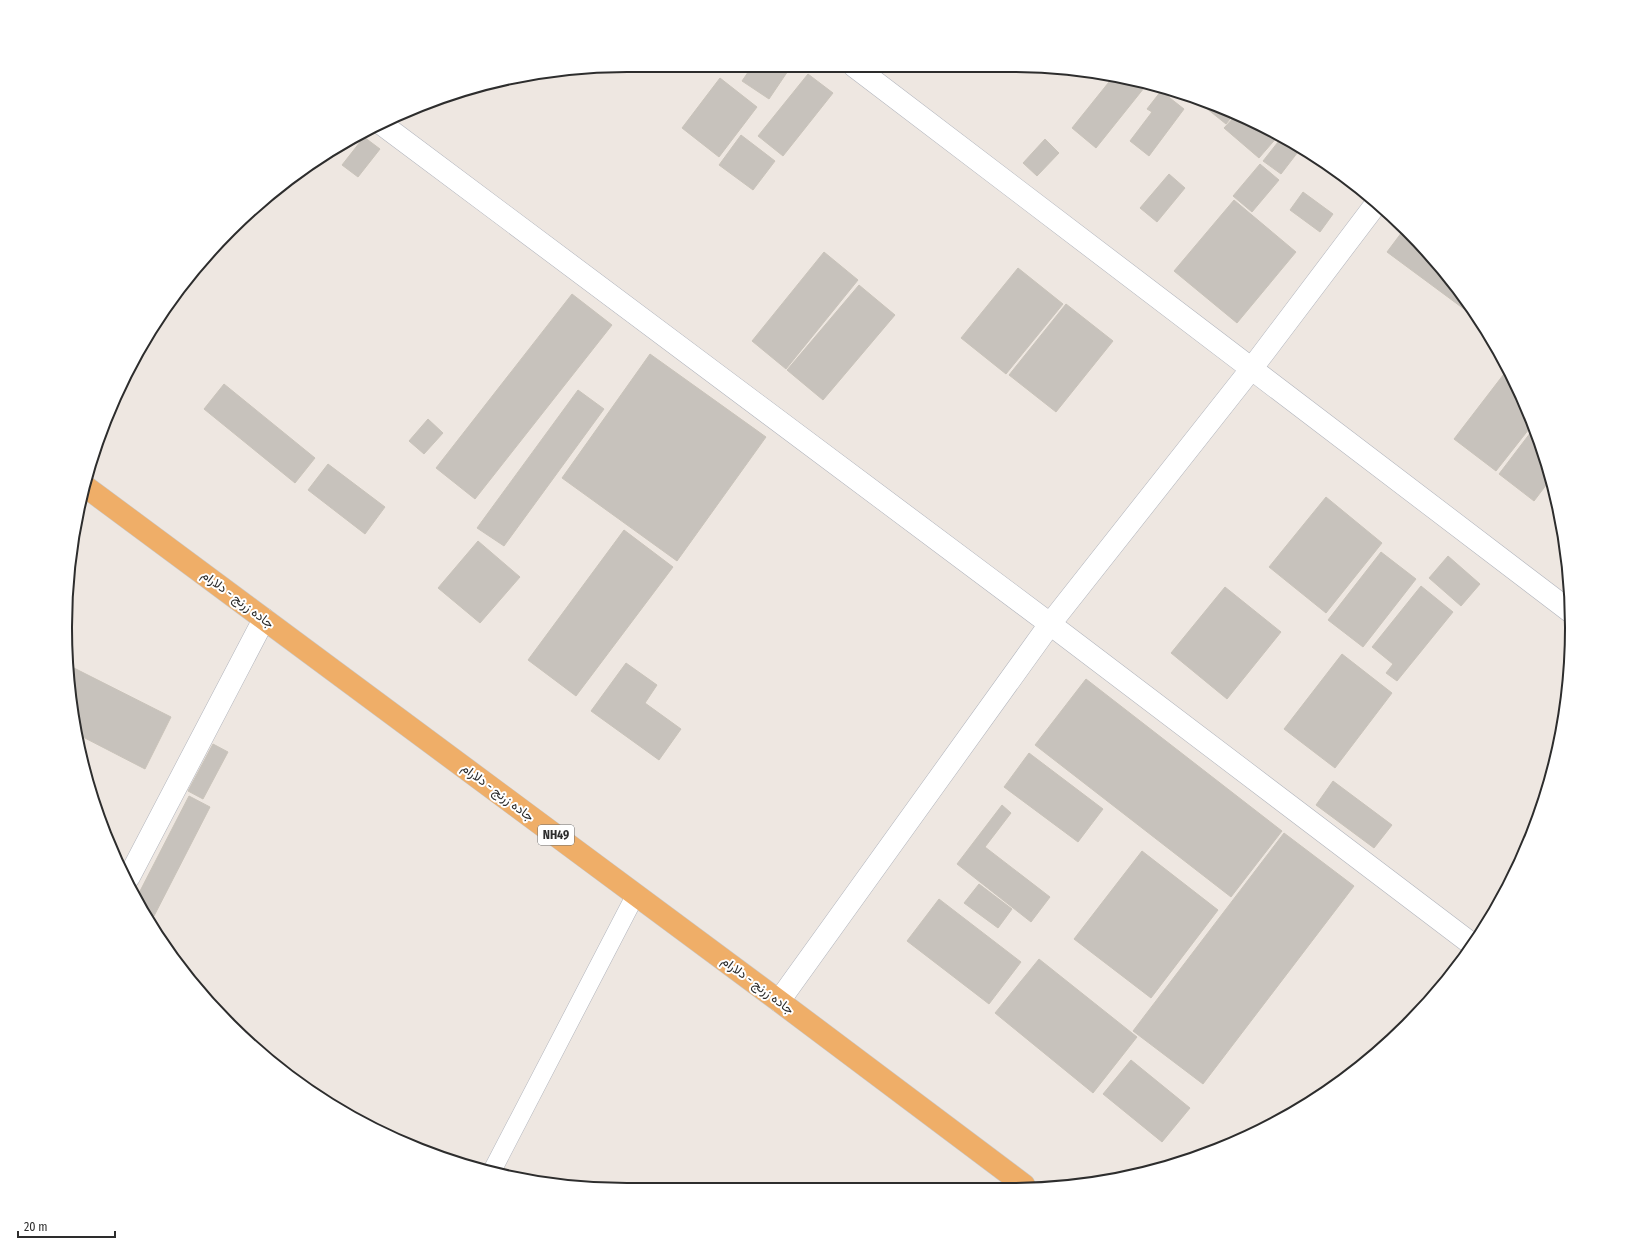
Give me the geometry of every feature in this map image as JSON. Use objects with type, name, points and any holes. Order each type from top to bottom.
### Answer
[{"type":"highway","name":"جاده زرنج - دلارام","points":[[90,490],[636,894],[1021,1183]]},
{"type":"street","points":[[862,72],[1564,608]]},
{"type":"street","points":[[386,127],[1050,624],[1468,941]]},
{"type":"street","points":[[779,1001],[1050,624],[1252,368],[1373,208]]},
{"type":"street","points":[[130,875],[264,619]]},
{"type":"lane","points":[[494,1166],[636,894]]},
{"type":"building","points":[[748,72],[787,72],[769,99],[742,81]]},
{"type":"building","points":[[808,74],[833,93],[783,156],[758,136]]},
{"type":"building","points":[[720,78],[757,107],[719,157],[682,128]]},
{"type":"building","points":[[1109,82],[1143,89],[1096,148],[1072,128]]},
{"type":"building","points":[[1160,93],[1166,95],[1184,109],[1149,156],[1130,141],[1152,112],[1147,109]]},
{"type":"building","points":[[1206,108],[1231,118],[1226,124]]},
{"type":"building","points":[[1233,119],[1275,140],[1259,158],[1224,128]]},
{"type":"building","points":[[741,135],[775,161],[753,190],[719,165]]},
{"type":"building","points":[[365,138],[380,149],[358,177],[342,165],[362,140]]},
{"type":"building","points":[[1045,139],[1059,153],[1037,176],[1023,163]]},
{"type":"building","points":[[1278,141],[1297,153],[1281,174],[1263,161]]},
{"type":"building","points":[[1260,164],[1279,180],[1252,212],[1233,196]]},
{"type":"building","points":[[1169,174],[1185,188],[1157,222],[1140,208]]},
{"type":"building","points":[[1303,192],[1333,214],[1320,232],[1290,210]]},
{"type":"building","points":[[1234,200],[1296,252],[1237,323],[1174,271]]},
{"type":"building","points":[[1401,234],[1427,261],[1464,309],[1387,252]]},
{"type":"building","points":[[824,252],[858,280],[786,369],[752,341]]},
{"type":"building","points":[[1018,268],[1063,304],[1006,374],[961,338]]},
{"type":"building","points":[[859,285],[895,315],[823,400],[787,370]]},
{"type":"building","points":[[572,294],[612,325],[475,499],[436,468]]},
{"type":"building","points":[[1066,304],[1113,341],[1056,412],[1009,375]]},
{"type":"building","points":[[650,354],[766,437],[677,561],[562,478]]},
{"type":"building","points":[[1504,374],[1529,430],[1496,471],[1454,439]]},
{"type":"building","points":[[224,384],[315,458],[295,483],[204,409]]},
{"type":"building","points":[[578,390],[604,409],[504,546],[477,528]]},
{"type":"building","points":[[428,419],[443,433],[424,454],[409,441]]},
{"type":"building","points":[[1530,433],[1546,485],[1534,501],[1499,474]]},
{"type":"building","points":[[328,464],[385,507],[365,534],[308,490]]},
{"type":"building","points":[[1326,497],[1382,543],[1326,613],[1269,567]]},
{"type":"building","points":[[624,530],[673,567],[576,696],[528,660]]},
{"type":"building","points":[[478,541],[520,577],[480,623],[438,588]]},
{"type":"building","points":[[1381,552],[1416,579],[1363,647],[1328,620]]},
{"type":"building","points":[[1448,556],[1480,584],[1461,606],[1429,578]]},
{"type":"building","points":[[1421,586],[1453,612],[1397,681],[1386,673],[1393,664],[1372,647]]},
{"type":"building","points":[[1225,587],[1281,632],[1227,699],[1171,653]]},
{"type":"building","points":[[1342,654],[1392,693],[1335,768],[1284,729]]},
{"type":"building","points":[[626,663],[657,685],[645,703],[681,729],[659,760],[591,711]]},
{"type":"building","points":[[73,668],[171,717],[145,769],[83,737]]},
{"type":"building","points":[[1086,679],[1282,831],[1231,897],[1035,745]]},
{"type":"building","points":[[213,744],[228,752],[203,799],[188,791]]},
{"type":"building","points":[[1029,753],[1103,809],[1078,842],[1004,787]]},
{"type":"building","points":[[1333,781],[1392,825],[1374,848],[1316,805]]},
{"type":"building","points":[[189,796],[210,807],[154,916],[139,892]]},
{"type":"building","points":[[1002,805],[1011,813],[985,847],[1050,897],[1031,922],[957,864]]},
{"type":"building","points":[[1284,833],[1354,886],[1203,1084],[1133,1031]]},
{"type":"building","points":[[1142,851],[1218,910],[1151,998],[1074,939]]},
{"type":"building","points":[[979,884],[1012,909],[998,928],[964,903]]},
{"type":"building","points":[[939,899],[1021,962],[989,1004],[907,941]]},
{"type":"building","points":[[1039,959],[1137,1037],[1093,1093],[995,1013]]},
{"type":"building","points":[[1131,1060],[1190,1108],[1162,1142],[1103,1094]]}]
